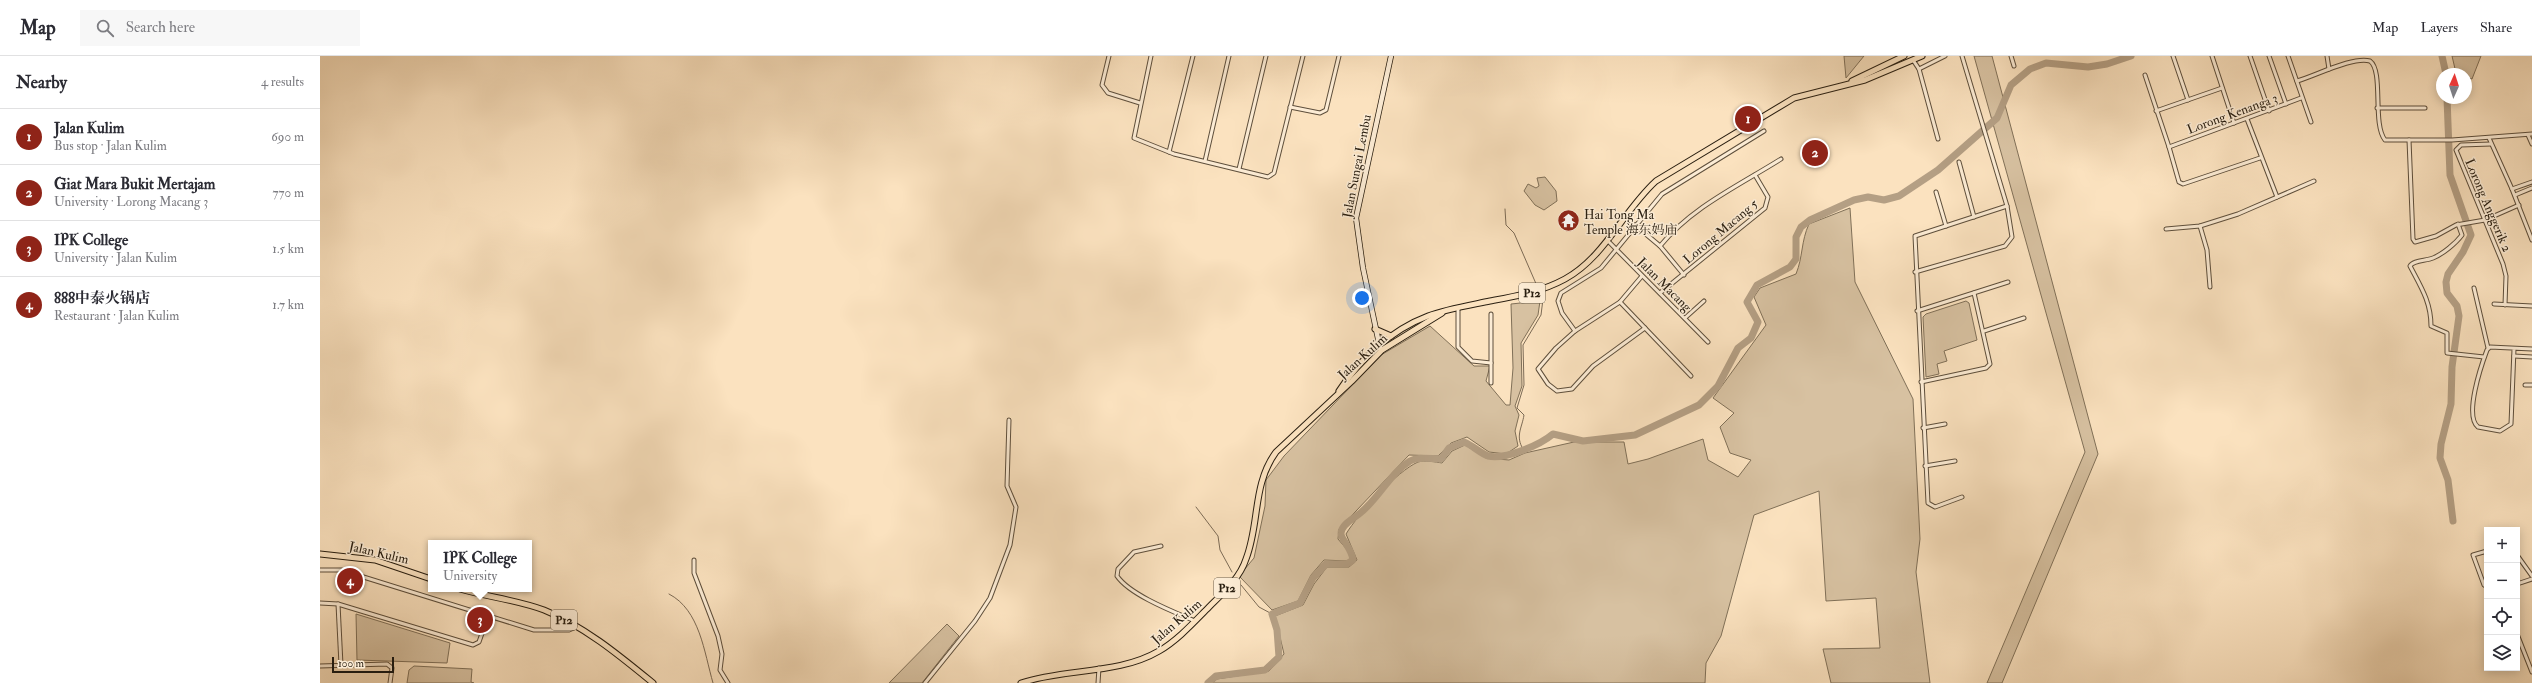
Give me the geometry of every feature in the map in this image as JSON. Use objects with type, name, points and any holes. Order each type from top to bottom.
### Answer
[{"type":"main road","name":"Jalan Sungai Lembu","points":[[1380,348],[1357,236],[1356,218],[1390,56]]},
{"type":"main road","points":[[1846,84],[1904,56]]},
{"type":"main road","points":[[1846,84],[1865,80],[1922,56]]},
{"type":"main road","name":"Jalan Kulim","points":[[1021,683],[1040,676],[1099,668],[1147,657],[1166,647],[1195,620],[1230,586],[1245,563],[1260,482],[1268,464],[1281,448],[1339,391],[1348,377],[1391,336],[1429,315],[1546,288],[1570,276],[1587,263],[1608,241],[1641,195],[1656,181],[1783,103],[1803,94],[1846,84]]},
{"type":"main road","name":"Jalan Kulim","points":[[1380,348],[1442,313]]},
{"type":"main road","points":[[1375,329],[1391,336]]},
{"type":"main road","name":"Jalan Kulim","points":[[320,554],[375,560],[428,578]]},
{"type":"main road","name":"P12","points":[[472,592],[537,608],[576,627],[653,683]]},
{"type":"street","points":[[1109,56],[1102,85],[1105,90],[1108,93],[1140,103]]},
{"type":"street","points":[[1151,56],[1133,133],[1137,141],[1169,152],[1268,177],[1274,173],[1303,56]]},
{"type":"street","points":[[1169,152],[1193,56]]},
{"type":"street","points":[[1205,161],[1229,56]]},
{"type":"street","points":[[1238,169],[1266,56]]},
{"type":"street","points":[[1290,107],[1324,112],[1338,56]]},
{"type":"street","points":[[1919,68],[1945,56]]},
{"type":"street","points":[[1916,272],[2004,246],[2012,237],[2007,206],[1962,56]]},
{"type":"street","points":[[2010,56],[2014,66]]},
{"type":"street","points":[[2173,56],[2188,100]]},
{"type":"street","points":[[2212,56],[2234,123]]},
{"type":"street","points":[[2250,56],[2268,111]]},
{"type":"street","points":[[2268,56],[2286,104]]},
{"type":"street","points":[[2288,56],[2310,122]]},
{"type":"street","points":[[2327,56],[2329,69]]},
{"type":"street","points":[[1913,60],[1919,68],[1938,139]]},
{"type":"street","points":[[2297,82],[2321,74],[2329,69],[2367,60],[2374,64],[2377,108],[2384,139],[2452,140],[2530,134],[2532,144]]},
{"type":"street","points":[[2146,75],[2179,182],[2183,184],[2260,158]]},
{"type":"street","points":[[2156,111],[2222,88]]},
{"type":"street","name":"Lorong Kenanga 3","points":[[2169,146],[2247,119],[2301,98]]},
{"type":"street","points":[[2377,108],[2425,108]]},
{"type":"street","points":[[2247,119],[2260,158],[2277,197]]},
{"type":"street","points":[[1575,331],[1562,313],[1558,301],[1561,293],[1601,268],[1662,194],[1764,131]]},
{"type":"street","name":"Lorong Anggerik 2","points":[[2489,138],[2515,195],[2532,240]]},
{"type":"street","points":[[2409,140],[2413,239],[2418,242],[2460,224],[2485,220],[2519,205]]},
{"type":"street","name":"Lorong Anggerik 2","points":[[2491,144],[2461,146],[2456,150],[2503,264],[2506,276],[2505,305]]},
{"type":"street","points":[[1660,246],[1676,227],[1696,211],[1781,159]]},
{"type":"street","points":[[1959,162],[1974,217]]},
{"type":"street","name":"Lorong Macang 5","points":[[1660,293],[1766,208],[1768,197],[1755,175]]},
{"type":"street","points":[[2166,229],[2200,226],[2238,214],[2314,181]]},
{"type":"street","points":[[2512,189],[2532,182]]},
{"type":"street","points":[[2515,195],[2532,188]]},
{"type":"street","points":[[1936,192],[1946,226]]},
{"type":"street","points":[[1962,497],[1935,507],[1928,503],[1923,428],[1915,236],[2007,206]]},
{"type":"street","points":[[2460,224],[2462,235],[2448,248],[2431,259],[2410,265],[2426,296],[2431,314],[2431,326],[2447,333],[2446,352],[2451,355],[2484,357]]},
{"type":"street","points":[[1635,225],[1660,246],[1684,275]]},
{"type":"street","points":[[2527,227],[2532,225]]},
{"type":"street","points":[[2200,226],[2207,250],[2210,287]]},
{"type":"street","name":"Jalan Macang","points":[[1608,241],[1708,342]]},
{"type":"street","points":[[1642,276],[1620,302],[1575,331],[1556,348],[1538,369],[1548,384],[1557,391],[1572,389],[1593,366],[1645,328]]},
{"type":"street","points":[[1918,311],[2008,282]]},
{"type":"street","points":[[2474,288],[2488,348],[2484,357],[2471,416],[2478,427],[2500,430],[2508,428],[2513,420],[2514,349]]},
{"type":"street","points":[[1921,382],[1986,368],[1990,364],[1984,331],[1974,292]]},
{"type":"street","points":[[1685,318],[1704,301]]},
{"type":"street","points":[[1620,302],[1691,376]]},
{"type":"street","points":[[2494,304],[2532,306]]},
{"type":"street","points":[[1458,308],[1458,347],[1472,361],[1491,364]]},
{"type":"street","points":[[1490,383],[1491,314]]},
{"type":"street","points":[[1984,331],[2024,318]]},
{"type":"street","points":[[2488,348],[2532,349]]},
{"type":"street","points":[[2514,356],[2532,357]]},
{"type":"street","points":[[2525,385],[2532,385]]},
{"type":"street","points":[[925,683],[990,598],[1010,545],[1016,508],[1007,486],[1009,420]]},
{"type":"street","points":[[1923,428],[1945,424]]},
{"type":"street","points":[[1925,466],[1954,461]]},
{"type":"street","points":[[1161,546],[1134,552],[1118,569],[1117,576],[1138,592],[1168,609],[1195,620]]},
{"type":"street","points":[[2484,551],[2474,553],[2474,558],[2484,583]]},
{"type":"street","points":[[2520,559],[2532,576]]},
{"type":"street","points":[[694,560],[694,573],[721,649],[720,670],[728,683]]},
{"type":"street","name":"Jalan Kulim","points":[[320,570],[341,570],[534,630],[569,630],[576,627]]},
{"type":"street","points":[[2520,583],[2532,579]]},
{"type":"street","points":[[320,603],[338,604],[473,645],[479,642],[488,616]]},
{"type":"street","points":[[338,604],[341,665]]},
{"type":"street","points":[[2517,635],[2532,672]]},
{"type":"street","points":[[320,666],[387,664],[392,668],[390,683]]},
{"type":"street","points":[[1098,683],[1099,668]]},
{"type":"shaded area","points":[[1844,56],[1864,56],[1846,78]]},
{"type":"shaded area","points":[[1974,56],[1992,56],[2098,454],[2002,683],[1987,683],[2085,452]]},
{"type":"shaded area","points":[[2452,56],[2481,56],[2472,79],[2472,68],[2455,68]]},
{"type":"shaded area","points":[[1545,177],[1556,191],[1557,201],[1544,210],[1535,205],[1524,191],[1528,184],[1536,188],[1539,186],[1537,178]]},
{"type":"shaded area","points":[[1850,208],[1855,282],[1913,399],[1920,539],[1916,572],[1930,683],[1831,683],[1823,649],[1880,648],[1876,598],[1826,601],[1819,491],[1754,515],[1721,636],[1706,663],[1705,683],[1213,683],[1217,679],[1269,671],[1284,654],[1275,616],[1303,605],[1314,584],[1327,567],[1349,567],[1357,560],[1346,534],[1359,516],[1389,483],[1409,467],[1418,462],[1427,461],[1442,463],[1452,451],[1465,445],[1486,458],[1509,460],[1525,453],[1574,442],[1624,442],[1628,464],[1648,459],[1703,439],[1708,460],[1738,477],[1751,460],[1730,453],[1720,427],[1734,413],[1713,398],[1766,325],[1754,297],[1760,288],[1796,274],[1806,230],[1809,224]]},
{"type":"shaded area","points":[[1540,301],[1538,315],[1521,343],[1522,386],[1515,406],[1519,415],[1515,431],[1518,446],[1506,454],[1489,452],[1467,437],[1451,443],[1438,456],[1409,455],[1339,529],[1338,539],[1349,552],[1350,558],[1347,561],[1324,560],[1311,575],[1298,601],[1272,610],[1239,576],[1254,558],[1265,506],[1266,480],[1284,456],[1381,355],[1430,326],[1474,366],[1490,366],[1486,381],[1506,405],[1510,405],[1513,368],[1511,304]]},
{"type":"shaded area","points":[[1966,301],[1969,303],[1977,340],[1944,351],[1947,361],[1937,364],[1939,374],[1926,377],[1923,317],[1926,314]]},
{"type":"shaded area","points":[[356,614],[450,643],[447,663],[357,660]]},
{"type":"shaded area","points":[[947,624],[959,636],[922,683],[889,683]]},
{"type":"shaded area","points":[[414,666],[472,669],[471,682],[474,683],[407,683],[409,670]]},
{"type":"waterway","points":[[1208,683],[1216,676],[1265,670],[1279,657],[1277,630],[1272,614],[1300,603],[1313,578],[1326,564],[1347,564],[1353,560],[1351,552],[1341,535],[1343,527],[1366,508],[1396,473],[1410,461],[1421,458],[1441,459],[1449,448],[1464,442],[1485,455],[1495,457],[1522,451],[1540,443],[1553,434],[1583,441],[1635,435],[1699,405],[1718,386],[1738,348],[1751,338],[1758,322],[1747,302],[1757,285],[1790,267],[1796,259],[1796,237],[1801,227],[1810,220],[1854,200],[1868,197],[1884,200],[1899,196],[1938,170],[1997,118],[2011,85],[2030,69],[2046,63],[2088,67],[2107,64],[2131,56]]},
{"type":"waterway","points":[[2442,56],[2445,68]]},
{"type":"waterway","points":[[2447,104],[2450,175],[2471,235],[2463,252],[2448,274],[2446,282],[2447,293],[2457,306],[2459,316],[2452,367],[2451,404],[2441,444],[2440,458],[2448,480],[2453,521]]},
{"type":"waterway","points":[[1505,209],[1506,225],[1514,233],[1537,286]]},
{"type":"waterway","points":[[1523,449],[1519,436],[1524,415],[1517,408],[1524,385],[1523,345],[1541,315],[1543,299]]},
{"type":"waterway","points":[[1196,507],[1218,536],[1220,550],[1232,572]]},
{"type":"waterway","points":[[1241,585],[1259,607],[1272,614]]},
{"type":"waterway","points":[[669,594],[688,610],[694,621],[703,645],[713,683]]},
{"type":"place","name":"Jalan Kulim","points":[[1748,119]]},
{"type":"place","name":"Giat Mara Bukit Mertajam","points":[[1815,153]]},
{"type":"place","name":"Hai Tong Ma Temple 海东妈庙","points":[[1568,221]]},
{"type":"place","name":"888中泰火锅店","points":[[350,581]]},
{"type":"place","name":"IPK College","points":[[480,620]]}]
